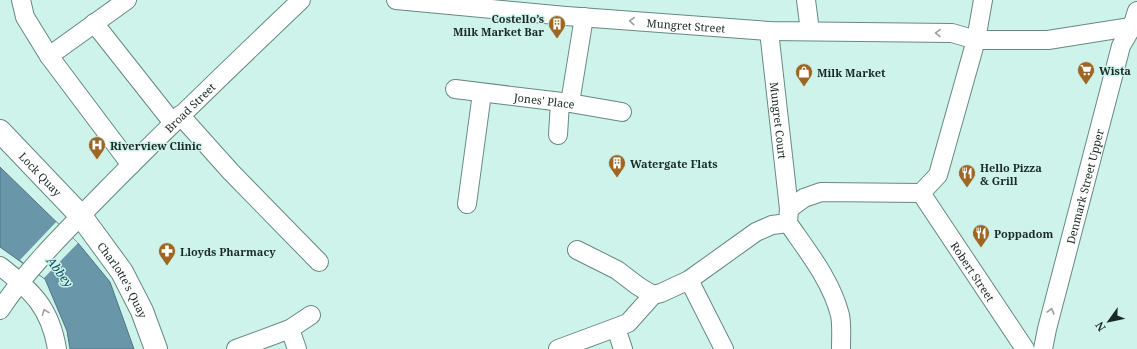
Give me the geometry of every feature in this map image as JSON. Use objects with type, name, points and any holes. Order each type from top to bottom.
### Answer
[{"type":"main road","name":"Lock Quay","points":[[0,131],[74,223]]},
{"type":"main road","name":"Charlotte's Quay","points":[[74,223],[122,272],[142,311],[156,349]]},
{"type":"street","points":[[22,0],[24,17],[49,56],[131,165]]},
{"type":"street","points":[[49,56],[127,0]]},
{"type":"street","name":"Broad Street","points":[[0,310],[23,279],[74,223],[176,119],[240,60],[301,0]]},
{"type":"street","name":"Mungret Street","points":[[396,0],[572,11],[769,31],[952,33],[976,40],[1048,40],[1135,21]]},
{"type":"street","points":[[806,0],[810,31]]},
{"type":"street","points":[[558,349],[616,328],[628,322],[653,295],[690,280],[756,232],[788,216],[804,198],[821,192],[921,193],[938,175],[976,40],[983,0]]},
{"type":"street","name":"Jones' Place","points":[[455,89],[565,103],[572,11]]},
{"type":"street","name":"Denmark Street Upper","points":[[1043,349],[1121,46],[1135,21]]},
{"type":"street","points":[[94,24],[176,119],[231,172],[319,262]]},
{"type":"street","name":"Mungret Court","points":[[769,31],[788,216]]},
{"type":"street","points":[[467,204],[482,93]]},
{"type":"street","points":[[558,135],[565,103],[622,112]]},
{"type":"street","name":"Robert Street","points":[[921,193],[1026,349]]},
{"type":"street","points":[[788,216],[818,264],[832,291],[840,316],[841,349]]},
{"type":"street","points":[[577,250],[616,270],[653,295]]},
{"type":"street","points":[[0,266],[23,279],[42,304],[55,338],[57,349]]},
{"type":"street","points":[[690,280],[724,349]]},
{"type":"street","points":[[236,349],[290,329],[311,315]]},
{"type":"street","points":[[616,328],[624,349]]},
{"type":"street","points":[[290,329],[297,349]]},
{"type":"water","name":"Abbey","points":[[0,167],[78,243],[110,282],[134,349],[70,349],[67,331],[45,279],[0,247]]},
{"type":"pier","points":[[56,222],[78,243],[44,278],[20,260]]},
{"type":"place","name":"Costello’s Milk Market Bar","points":[[557,39]]},
{"type":"place","name":"Wista","points":[[1086,85]]},
{"type":"place","name":"Milk Market","points":[[804,87]]},
{"type":"place","name":"Riverview Clinic","points":[[97,160]]},
{"type":"place","name":"Watergate Flats","points":[[617,178]]},
{"type":"place","name":"Hello Pizza & Grill","points":[[967,188]]},
{"type":"place","name":"Poppadom","points":[[981,248]]},
{"type":"place","name":"Lloyds Pharmacy","points":[[167,266]]}]
